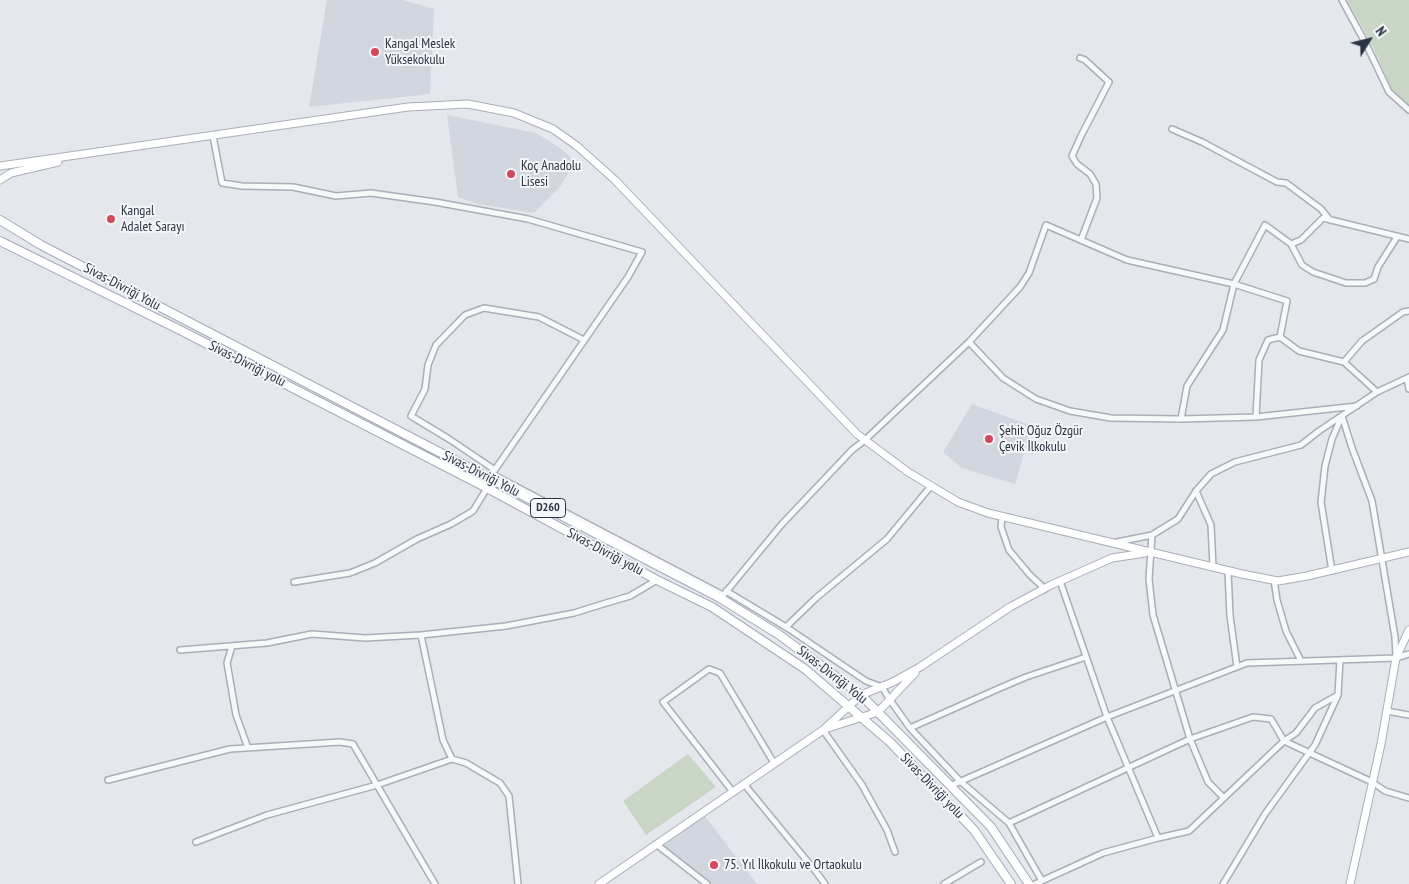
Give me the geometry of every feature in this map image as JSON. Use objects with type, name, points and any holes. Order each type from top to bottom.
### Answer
[{"type":"main road","name":"Sivas-Divriği Yolu","points":[[0,220],[68,258],[723,595],[861,695],[992,827],[1029,884]]},
{"type":"main road","name":"Sivas-Divriği yolu","points":[[0,241],[180,330],[487,488],[657,580],[712,607],[805,669],[890,742],[974,830],[1011,884]]},
{"type":"street","points":[[1342,0],[1389,92],[1409,110]]},
{"type":"street","points":[[1080,58],[1085,60],[1109,82],[1072,156],[1077,164],[1090,174],[1096,184],[1097,198],[1081,240]]},
{"type":"street","points":[[0,166],[408,108],[468,104],[514,113],[553,129],[577,146],[615,180],[850,427],[908,472],[958,502],[988,513],[1228,571],[1274,580],[1332,571],[1409,552]]},
{"type":"street","points":[[1172,129],[1202,142],[1276,182],[1286,183],[1321,209],[1330,220]]},
{"type":"street","points":[[213,136],[222,183],[242,186],[293,187],[336,196],[371,193],[435,202],[528,219],[642,252],[628,277],[492,474],[786,627],[860,678],[882,687],[910,728],[960,781],[1009,823],[1042,880]]},
{"type":"street","points":[[0,180],[11,173],[105,151]]},
{"type":"street","points":[[1290,244],[1301,240],[1323,218],[1409,239]]},
{"type":"street","points":[[723,595],[782,524],[852,450],[969,342],[1020,287],[1029,273],[1046,225],[1127,260],[1234,284],[1287,301],[1280,337]]},
{"type":"street","points":[[1181,419],[1187,386],[1224,330],[1234,284],[1266,225],[1290,244],[1302,265],[1313,272],[1346,283],[1365,283],[1374,279],[1378,267],[1397,237]]},
{"type":"street","points":[[495,470],[410,416],[425,389],[428,365],[436,345],[465,315],[484,308],[539,317],[584,340]]},
{"type":"street","points":[[1344,362],[1362,341],[1403,312],[1409,312]]},
{"type":"street","points":[[1280,337],[1299,352],[1344,362],[1377,392]]},
{"type":"street","points":[[1256,417],[1259,360],[1268,340],[1280,337]]},
{"type":"street","points":[[969,342],[1003,378],[1036,399],[1070,411],[1112,418],[1256,417],[1358,406]]},
{"type":"street","points":[[1114,543],[1152,535],[1178,519],[1196,491],[1210,474],[1235,462],[1301,445],[1377,392],[1408,377],[1409,389]]},
{"type":"street","points":[[1342,416],[1372,501],[1395,637],[1396,658],[1387,711],[1350,884]]},
{"type":"street","points":[[1332,571],[1321,502],[1325,466],[1332,439],[1342,416]]},
{"type":"street","points":[[786,627],[816,598],[887,539],[931,486]]},
{"type":"street","points":[[294,582],[350,573],[375,563],[417,539],[451,524],[473,510],[487,488]]},
{"type":"street","points":[[1196,491],[1211,525],[1213,567]]},
{"type":"street","points":[[1002,516],[1001,527],[1009,550],[1030,576],[1045,589]]},
{"type":"street","points":[[1152,535],[1149,579],[1153,615],[1190,739],[1208,782],[1224,798]]},
{"type":"street","points":[[599,884],[823,730],[861,695],[893,682],[920,667],[1010,607],[1060,581],[1112,558],[1150,552]]},
{"type":"street","points":[[1228,571],[1230,616],[1236,667]]},
{"type":"street","points":[[180,650],[267,643],[312,634],[365,638],[421,636],[506,626],[574,613],[630,596],[657,580]]},
{"type":"street","points":[[1274,580],[1286,630],[1300,661]]},
{"type":"street","points":[[1060,581],[1108,717],[1158,838]]},
{"type":"street","points":[[1396,658],[1409,630]]},
{"type":"street","points":[[421,636],[443,740],[452,759]]},
{"type":"street","points":[[232,646],[227,663],[236,715],[248,748]]},
{"type":"street","points":[[950,786],[1108,717],[1247,663],[1396,658],[1409,654]]},
{"type":"street","points":[[910,728],[1018,681],[1086,657]]},
{"type":"street","points":[[1223,884],[1265,814],[1315,745],[1338,694],[1340,660]]},
{"type":"street","points":[[823,730],[878,712],[920,667]]},
{"type":"street","points":[[733,792],[663,702],[709,670],[720,673],[774,763]]},
{"type":"street","points":[[1035,884],[1103,853],[1189,831],[1284,741],[1296,733],[1315,708],[1338,694]]},
{"type":"street","points":[[1387,711],[1409,715]]},
{"type":"street","points":[[1009,823],[1190,739],[1253,717],[1271,719],[1284,741],[1372,782],[1385,791],[1409,798]]},
{"type":"street","points":[[823,730],[862,785],[888,830],[895,852]]},
{"type":"street","points":[[108,780],[230,750],[340,742],[353,744],[435,884]]},
{"type":"street","points":[[196,842],[268,815],[377,786],[452,759],[466,763],[500,784],[509,796],[518,884]]},
{"type":"street","points":[[744,784],[825,884]]},
{"type":"street","points":[[656,844],[708,884]]},
{"type":"street","points":[[944,884],[981,862]]},
{"type":"shaded area","name":"Kangal Meslek Yüksekokulu","points":[[327,0],[403,0],[434,9],[430,94],[309,107]]},
{"type":"shaded area","name":"Koç Anadolu Lisesi","points":[[447,115],[536,133],[560,148],[575,161],[560,187],[534,213],[478,204],[458,197]]},
{"type":"shaded area","name":"Şehit Oğuz Özgür Çevik İlkokulu","points":[[972,404],[1032,426],[1015,484],[962,468],[943,452]]},
{"type":"shaded area","name":"75. Yıl İlkokulu ve Ortaokulu","points":[[704,815],[757,884],[711,884],[662,846]]},
{"type":"green space","points":[[1347,0],[1409,0],[1409,105],[1393,91],[1372,45]]},
{"type":"green space","points":[[688,754],[716,787],[646,835],[623,801]]},
{"type":"place","name":"Kangal Meslek Yüksekokulu","points":[[375,52]]},
{"type":"place","name":"Koç Anadolu Lisesi","points":[[511,174]]},
{"type":"place","name":"Kangal Adalet Sarayı","points":[[111,219]]},
{"type":"place","name":"Şehit Oğuz Özgür Çevik İlkokulu","points":[[989,439]]},
{"type":"place","name":"75. Yıl İlkokulu ve Ortaokulu","points":[[714,865]]}]
